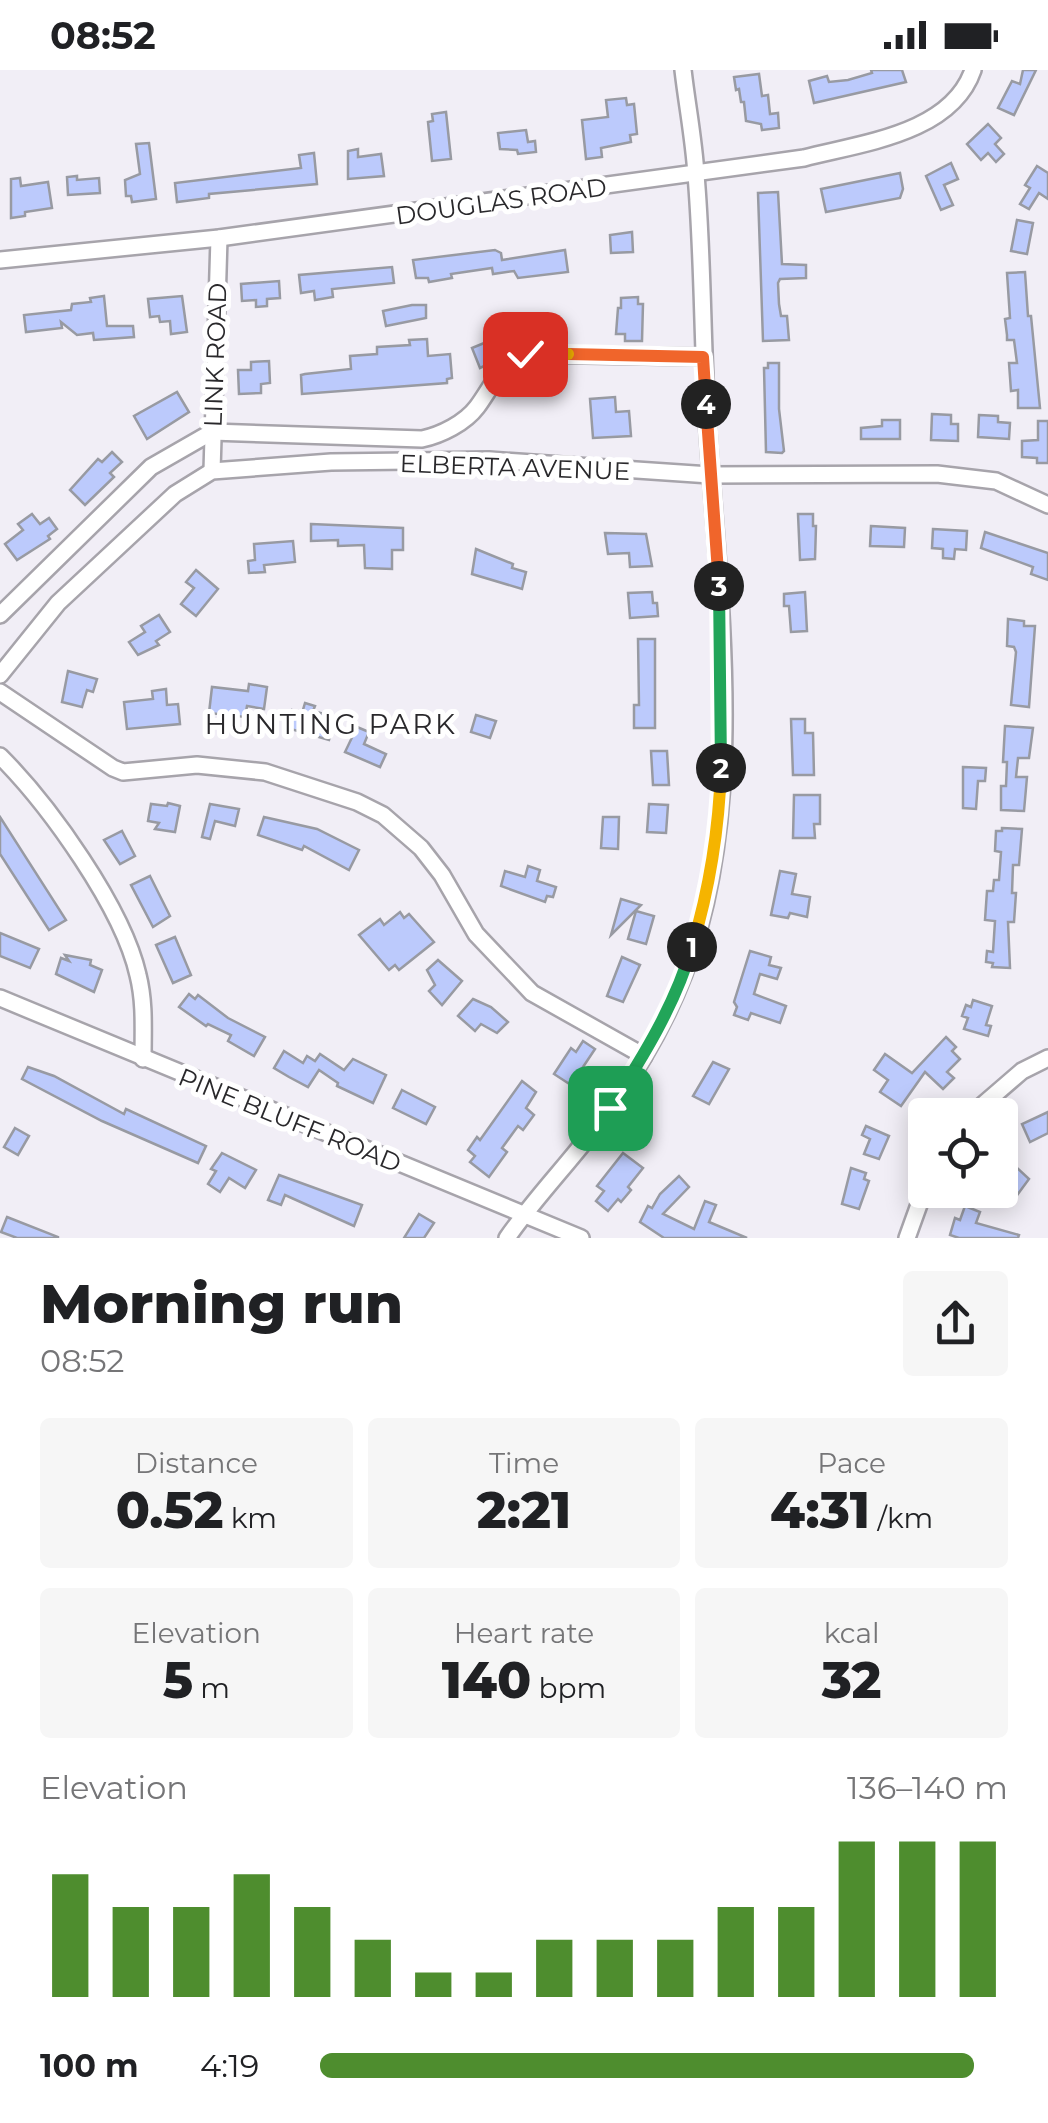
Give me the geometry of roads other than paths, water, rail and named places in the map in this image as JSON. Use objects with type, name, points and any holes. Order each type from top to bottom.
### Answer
[{"type":"street","points":[[508,1238],[610,1108],[644,1056],[685,970],[710,885],[722,725],[721,630],[696,175],[683,70]]},
{"type":"street","name":"DOUGLAS ROAD","points":[[0,260],[218,238],[804,158],[897,133],[943,111],[957,98],[974,70]]},
{"type":"street","name":"LINK ROAD","points":[[212,471],[218,238]]},
{"type":"street","points":[[0,615],[151,467],[212,432],[422,439],[436,436],[468,416],[510,361],[525,354],[703,357]]},
{"type":"street","name":"ELBERTA AVENUE","points":[[0,675],[58,603],[138,526],[175,494],[212,471],[331,462],[489,460],[710,476],[937,474],[996,482],[1048,505]]},
{"type":"street","points":[[0,692],[123,772],[197,765],[266,772],[383,814],[421,848],[442,875],[476,934],[532,993],[644,1056]]},
{"type":"street","points":[[0,756],[59,827],[116,917],[139,978],[144,1008],[143,1059]]},
{"type":"street","name":"PINE BLUFF ROAD","points":[[0,998],[581,1238]]},
{"type":"street","points":[[991,1098],[1022,1071],[1048,1058]]},
{"type":"street","points":[[907,1238],[918,1208]]},
{"type":"district","name":"HUNTING PARK","points":[[331,724]]}]
